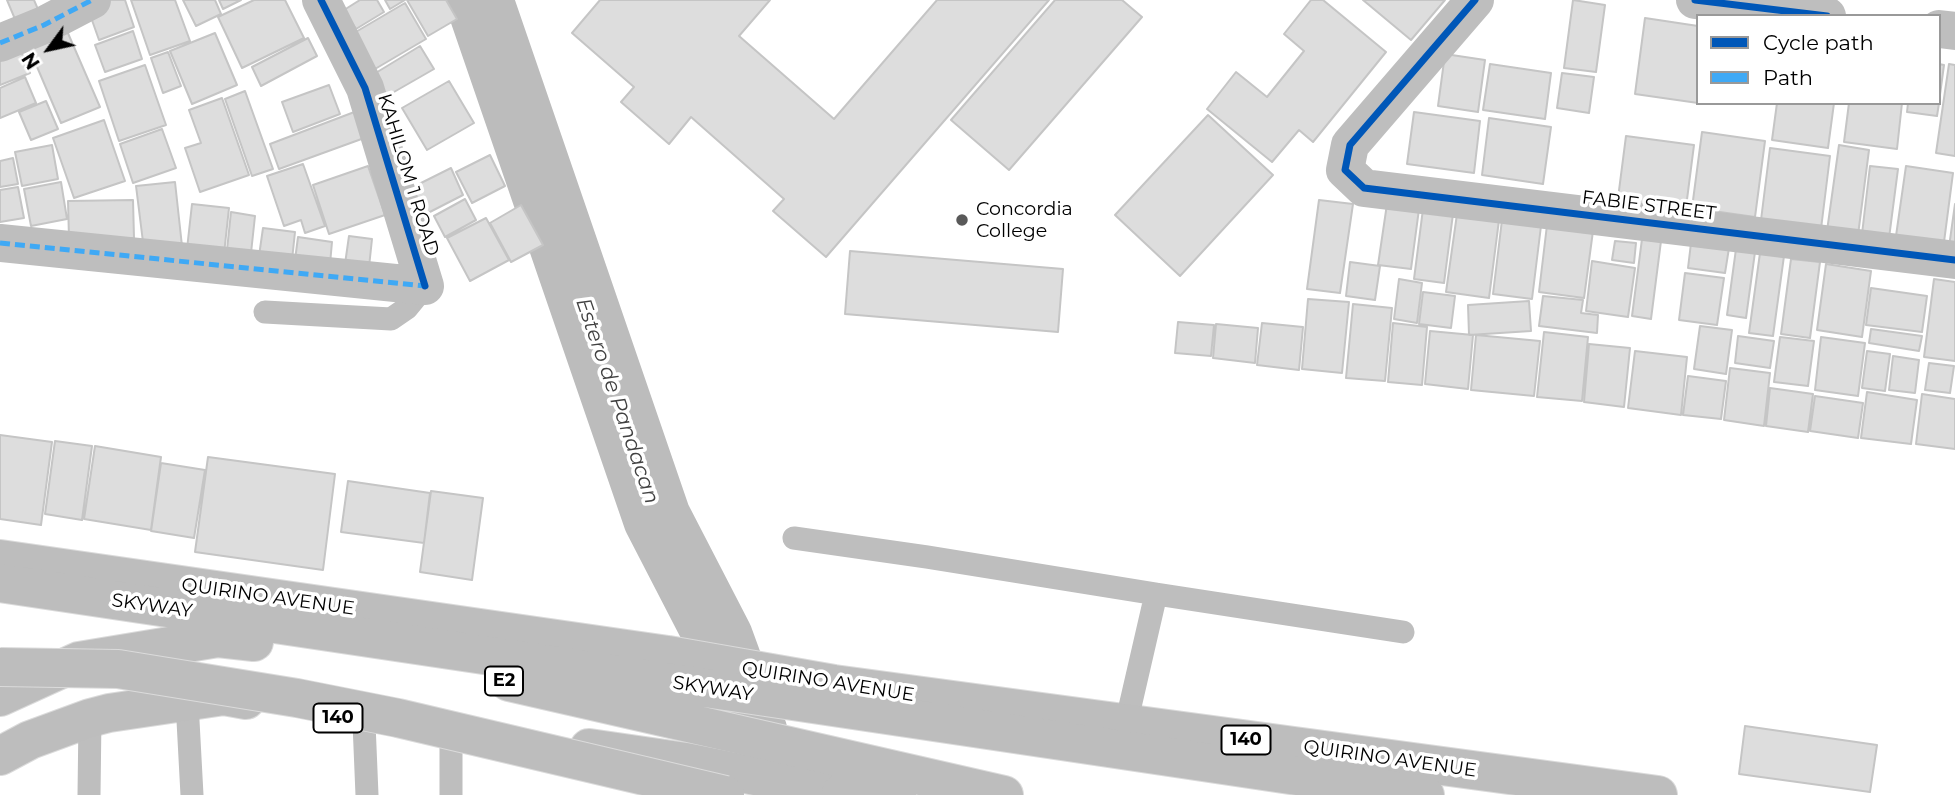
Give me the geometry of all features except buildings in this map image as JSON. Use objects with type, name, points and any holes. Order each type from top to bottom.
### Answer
[{"type":"main road","name":"QUIRINO AVENUE","points":[[0,559],[666,668],[834,684],[1658,795]]},
{"type":"main road","name":"SKYWAY","points":[[0,583],[666,668],[1425,795]]},
{"type":"main road","name":"SKYWAY","points":[[0,594],[303,639],[416,660],[1003,795]]},
{"type":"main road","points":[[0,697],[79,661],[218,638],[443,663],[666,668]]},
{"type":"main road","points":[[0,667],[118,669],[296,698],[411,720],[725,795]]},
{"type":"main road","name":"140","points":[[0,756],[30,740],[90,718],[223,696],[364,723],[450,729],[686,762],[843,794]]},
{"type":"main road","points":[[843,794],[897,795]]},
{"type":"street","points":[[0,44],[92,0]]},
{"type":"street","name":"KAHILOM 1 ROAD","points":[[321,0],[365,88],[425,286]]},
{"type":"street","name":"FABIE STREET","points":[[1475,0],[1350,145],[1345,170],[1364,188],[1955,260]]},
{"type":"street","points":[[1695,0],[1811,14]]},
{"type":"street","points":[[0,243],[425,286]]},
{"type":"lane","points":[[265,312],[391,319],[407,308],[425,286]]},
{"type":"lane","points":[[794,538],[1403,632]]},
{"type":"lane","points":[[1126,724],[1156,594]]},
{"type":"lane","points":[[187,702],[191,795]]},
{"type":"lane","points":[[89,795],[90,718]]},
{"type":"lane","points":[[364,723],[367,795]]},
{"type":"lane","points":[[450,729],[451,795]]},
{"type":"waterway","name":"Estero de Pandacan","points":[[479,0],[657,518],[719,638],[754,734]]},
{"type":"marked path","points":[[0,43],[44,25],[92,0]]},
{"type":"marked path","points":[[0,243],[425,286]]},
{"type":"cycle path","points":[[321,0],[365,88],[425,286]]},
{"type":"cycle path","points":[[1475,0],[1350,145],[1345,170],[1364,188],[1955,260]]},
{"type":"cycle path","points":[[1695,0],[1810,14]]},
{"type":"place","name":"Concordia College","points":[[962,220]]}]
